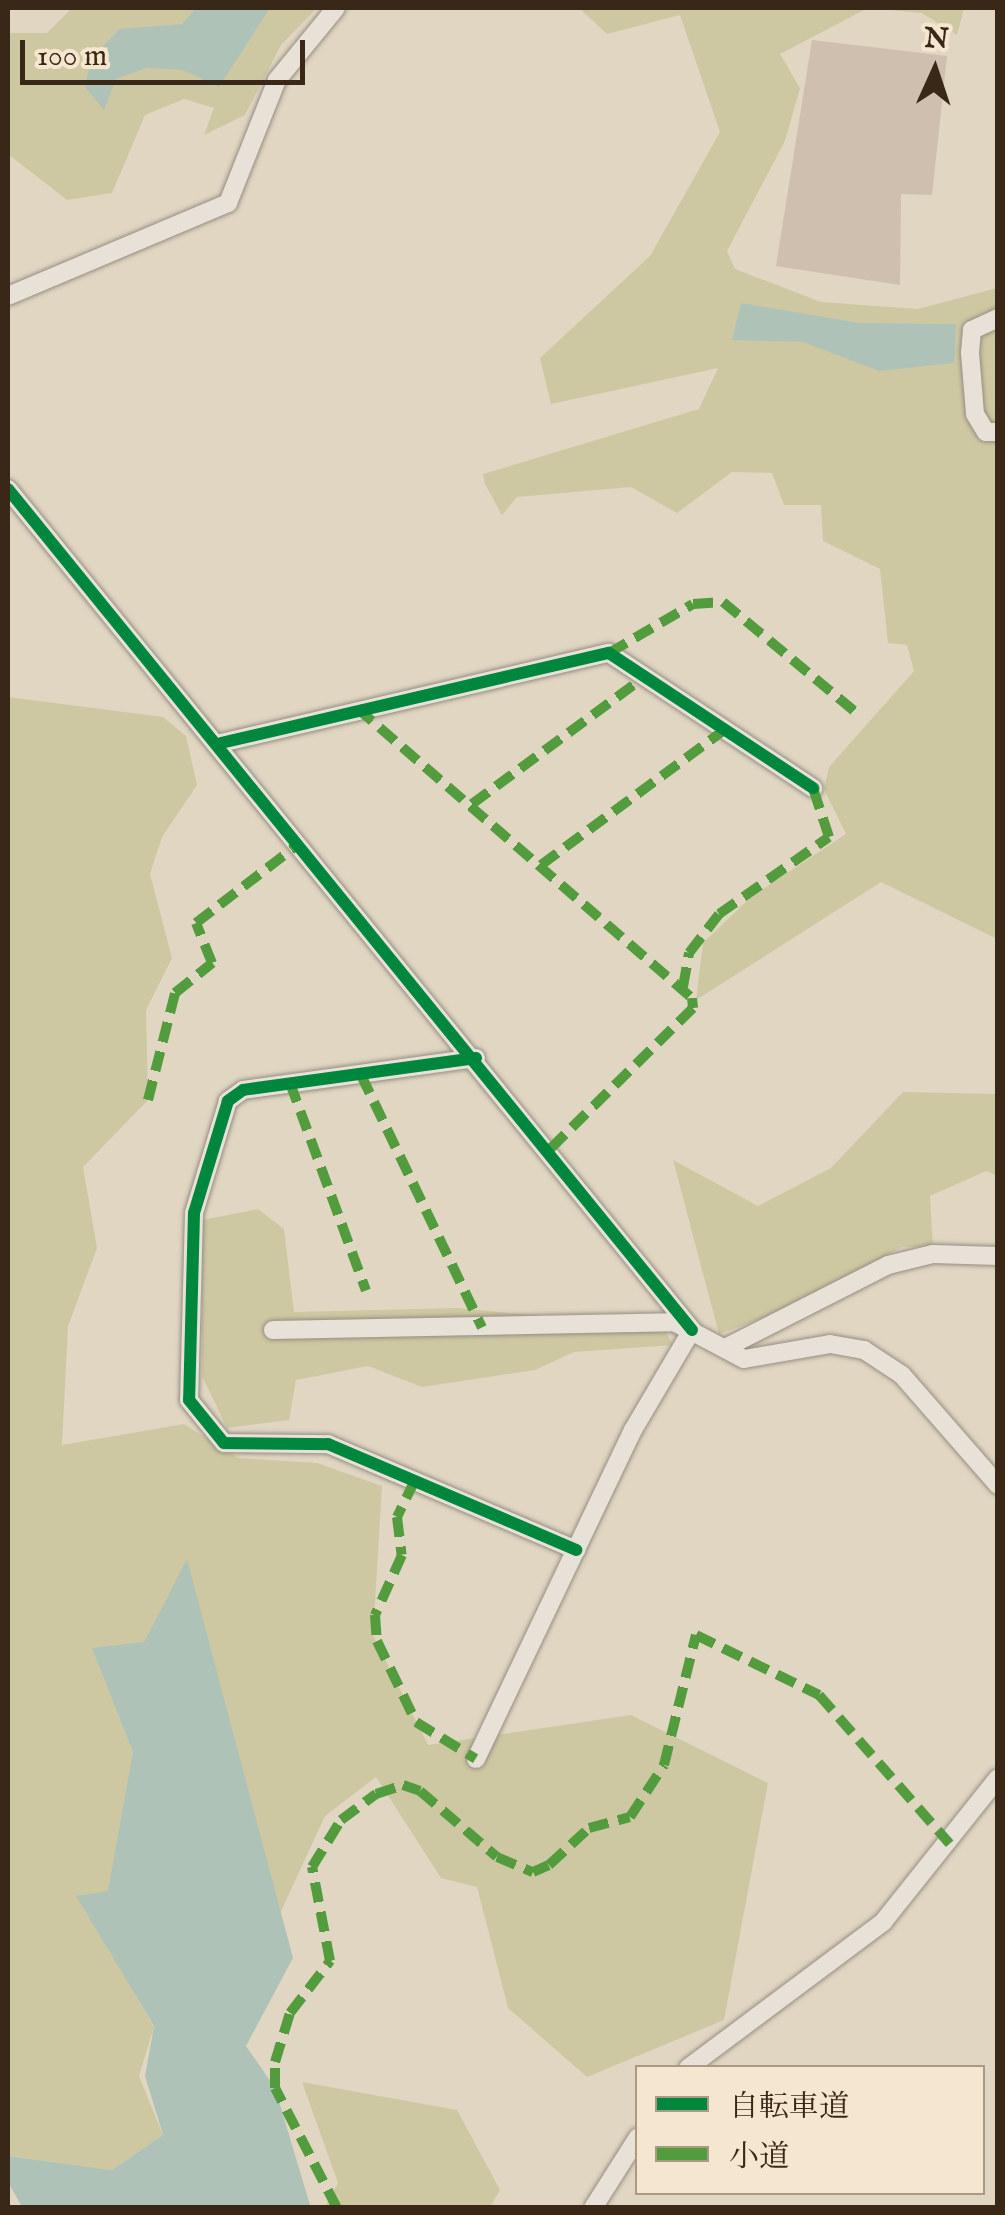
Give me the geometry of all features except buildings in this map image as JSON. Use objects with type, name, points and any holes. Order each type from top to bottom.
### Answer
[{"type":"street","points":[[8,296],[228,202],[277,80],[336,8]]},
{"type":"street","points":[[998,318],[972,330],[970,353],[974,414],[986,432],[998,432]]},
{"type":"street","points":[[8,489],[222,742],[692,1330]]},
{"type":"street","points":[[222,742],[609,653],[813,788]]},
{"type":"street","points":[[476,1058],[243,1090],[228,1101],[194,1213],[189,1400],[224,1443],[328,1444],[576,1550]]},
{"type":"street","points":[[725,1348],[888,1265],[933,1254],[998,1256]]},
{"type":"street","points":[[274,1330],[674,1322],[744,1359],[830,1344],[864,1350],[902,1375],[998,1485]]},
{"type":"street","points":[[476,1759],[576,1550],[692,1330]]},
{"type":"street","points":[[692,2065],[883,1922],[998,1778]]},
{"type":"street","points":[[593,2208],[635,2143]]},
{"type":"shaded area","points":[[72,8],[317,8],[281,45],[245,115],[204,135],[214,108],[184,99],[145,115],[112,193],[67,200],[8,154],[8,33],[47,33]]},
{"type":"shaded area","points":[[196,8],[270,8],[219,87],[183,70],[146,68],[116,79],[104,110],[85,87],[91,60],[119,29],[182,24]]},
{"type":"shaded area","points":[[579,8],[868,8],[780,54],[800,88],[785,141],[727,251],[735,269],[821,302],[918,309],[997,288],[997,939],[881,882],[696,1000],[703,943],[751,897],[846,834],[824,789],[829,767],[914,671],[907,645],[888,643],[880,569],[823,541],[821,505],[784,505],[772,473],[732,472],[677,513],[631,487],[517,497],[502,515],[485,484],[483,474],[699,409],[718,368],[551,404],[540,358],[650,256],[720,132],[680,15],[607,34]]},
{"type":"shaded area","points":[[868,8],[964,8],[957,35],[922,13]]},
{"type":"shaded area","points":[[741,303],[859,323],[956,324],[954,363],[879,371],[803,342],[732,340]]},
{"type":"shaded area","points":[[8,697],[163,717],[186,736],[197,785],[162,837],[150,874],[172,958],[146,1010],[148,1100],[83,1167],[97,1248],[68,1326],[62,1445],[184,1424],[238,1458],[317,1463],[382,1486],[373,1635],[428,1745],[631,1715],[768,1783],[724,2020],[587,2077],[508,2008],[477,1887],[441,1878],[376,1777],[325,1816],[259,1959],[78,1896],[154,2027],[139,2076],[163,2135],[112,2170],[8,2156]]},
{"type":"shaded area","points":[[903,1092],[997,1094],[997,1176],[986,1171],[930,1196],[933,1247],[902,1247],[793,1307],[719,1334],[673,1160],[758,1206],[831,1168]]},
{"type":"shaded area","points":[[258,1209],[284,1229],[294,1312],[457,1308],[663,1327],[673,1345],[574,1352],[535,1370],[422,1387],[368,1366],[296,1380],[289,1420],[227,1428],[202,1376],[202,1220]]},
{"type":"shaded area","points":[[187,1559],[293,1958],[246,2046],[275,2088],[310,2205],[22,2207],[8,2182],[8,2156],[112,2170],[163,2135],[145,2076],[154,2026],[76,1896],[108,1891],[133,1752],[92,1648],[144,1642]]},
{"type":"shaded area","points":[[302,2082],[457,2110],[500,2190],[490,2207],[325,2207],[338,2183]]},
{"type":"marked path","points":[[609,653],[693,604],[723,602],[858,714]]},
{"type":"marked path","points":[[472,804],[647,675]]},
{"type":"marked path","points":[[357,708],[692,998],[693,1008],[550,1149]]},
{"type":"marked path","points":[[541,865],[731,725]]},
{"type":"marked path","points":[[683,987],[689,953],[719,914],[829,837],[813,788]]},
{"type":"marked path","points":[[148,1100],[175,993],[212,963],[196,923],[301,842]]},
{"type":"marked path","points":[[361,1075],[482,1327]]},
{"type":"marked path","points":[[290,1083],[366,1291]]},
{"type":"marked path","points":[[415,1480],[397,1517],[402,1555],[375,1615],[377,1641],[416,1722],[476,1759]]},
{"type":"marked path","points":[[337,2208],[275,2088],[275,2062],[290,2013],[330,1961],[312,1867],[341,1820],[376,1794],[403,1785],[420,1791],[497,1857],[533,1872],[549,1865],[589,1828],[630,1817],[664,1765],[696,1635],[819,1695],[950,1844]]},
{"type":"cycle path","points":[[8,489],[692,1330]]},
{"type":"cycle path","points":[[221,743],[609,653],[813,788]]},
{"type":"cycle path","points":[[476,1058],[243,1090],[228,1101],[194,1213],[189,1400],[224,1443],[328,1444],[576,1550]]}]
